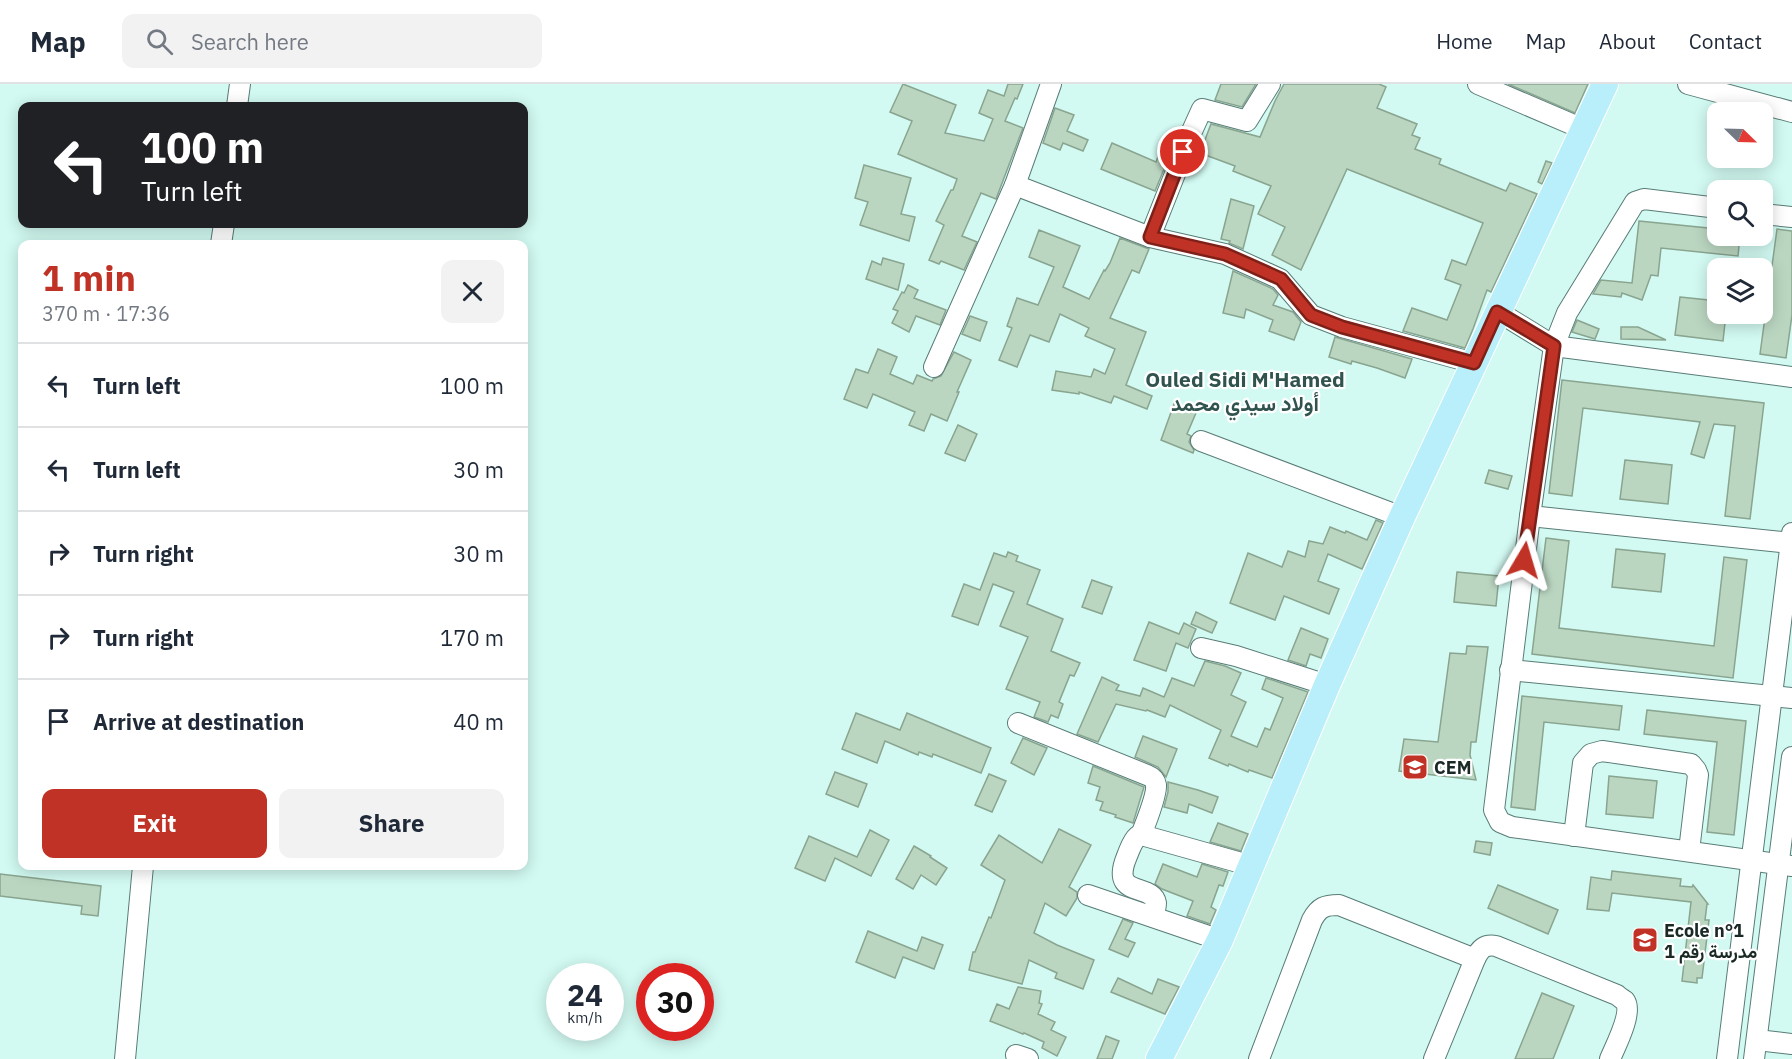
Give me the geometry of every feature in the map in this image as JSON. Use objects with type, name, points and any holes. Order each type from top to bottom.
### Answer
[{"type":"main road","points":[[1163,1058],[1220,940],[1327,685],[1402,517],[1605,84]]},
{"type":"street","points":[[238,102],[240,84]]},
{"type":"street","points":[[934,367],[1015,186],[1051,84]]},
{"type":"street","points":[[1150,237],[1202,109],[1247,121],[1270,84]]},
{"type":"street","points":[[1478,84],[1583,129]]},
{"type":"street","points":[[1688,84],[1792,112]]},
{"type":"street","points":[[1015,186],[1150,237],[1225,254],[1281,279],[1311,315],[1474,363]]},
{"type":"street","points":[[1707,207],[1644,199],[1635,202],[1567,313],[1554,346],[1530,516],[1494,806],[1495,814],[1500,822],[1507,826],[1785,865]]},
{"type":"street","points":[[1773,215],[1792,217]]},
{"type":"street","points":[[1497,312],[1554,346],[1792,377]]},
{"type":"street","points":[[1202,441],[1402,517]]},
{"type":"street","points":[[1530,516],[1791,538],[1727,1059]]},
{"type":"street","points":[[1201,648],[1236,656],[1327,685]]},
{"type":"street","points":[[1510,670],[1792,698]]},
{"type":"street","points":[[1018,723],[1154,779],[1156,791],[1141,835]]},
{"type":"street","points":[[1574,836],[1583,762],[1591,754],[1602,751],[1691,764],[1698,775],[1689,851]]},
{"type":"street","points":[[1792,757],[1785,865],[1756,1049],[1792,1044]]},
{"type":"street","points":[[1154,917],[1156,904],[1153,898],[1128,884],[1122,877],[1122,868],[1135,838],[1141,835],[1252,866]]},
{"type":"street","points":[[125,1059],[143,870]]},
{"type":"street","points":[[1088,895],[1220,940]]},
{"type":"street","points":[[1259,1059],[1312,920],[1317,911],[1328,905],[1339,905],[1475,959]]},
{"type":"street","points":[[1434,1059],[1475,959],[1480,950],[1488,945],[1496,946],[1617,995],[1625,1001],[1626,1019],[1610,1059]]},
{"type":"building","points":[[903,84],[956,105],[945,133],[984,141],[993,119],[979,113],[988,90],[1004,96],[1008,84],[1023,84],[1005,121],[1023,128],[996,199],[981,193],[962,236],[977,242],[964,270],[941,261],[939,264],[929,260],[944,225],[936,221],[957,179],[898,154],[912,121],[890,112]]},
{"type":"building","points":[[1221,84],[1256,84],[1242,107],[1215,100]]},
{"type":"building","points":[[1284,84],[1379,84],[1386,87],[1377,108],[1417,124],[1412,135],[1420,138],[1415,149],[1441,159],[1439,164],[1506,191],[1510,183],[1537,194],[1491,292],[1487,290],[1465,348],[1403,331],[1412,308],[1447,320],[1461,285],[1445,279],[1452,260],[1466,265],[1483,223],[1347,169],[1301,270],[1272,255],[1285,227],[1258,214],[1271,186],[1233,171],[1235,166],[1200,153],[1211,124],[1260,137]]},
{"type":"building","points":[[1508,84],[1588,84],[1575,113]]},
{"type":"building","points":[[1055,108],[1074,115],[1067,131],[1088,140],[1083,151],[1063,143],[1060,150],[1043,143]]},
{"type":"building","points":[[1112,143],[1156,162],[1159,154],[1169,157],[1155,191],[1101,169]]},
{"type":"building","points":[[1546,161],[1552,163],[1542,184],[1538,182]]},
{"type":"building","points":[[864,165],[911,178],[901,214],[915,217],[909,241],[860,225],[868,202],[855,198]]},
{"type":"building","points":[[1231,199],[1254,206],[1243,249],[1229,243],[1230,241],[1221,239]]},
{"type":"building","points":[[1639,221],[1707,228],[1707,246],[1739,246],[1738,256],[1661,248],[1658,276],[1651,275],[1642,300],[1622,293],[1621,297],[1593,294],[1601,280],[1632,283]]},
{"type":"building","points":[[1777,229],[1792,231],[1792,315],[1786,358],[1760,354],[1764,324],[1773,324],[1773,258]]},
{"type":"building","points":[[1039,230],[1080,246],[1063,287],[1089,299],[1110,263],[1120,238],[1149,249],[1139,273],[1132,270],[1110,318],[1146,332],[1126,385],[1152,396],[1147,409],[1114,396],[1111,403],[1079,392],[1079,394],[1052,390],[1056,371],[1091,377],[1094,369],[1105,374],[1115,349],[1085,336],[1089,328],[1060,314],[1049,342],[1030,335],[1017,367],[999,360],[1012,328],[1007,326],[1017,298],[1038,305],[1054,267],[1029,257]]},
{"type":"building","points":[[883,258],[904,264],[898,290],[866,279],[872,261],[881,265]]},
{"type":"building","points":[[1233,271],[1273,289],[1278,295],[1273,305],[1293,312],[1301,322],[1294,340],[1269,331],[1273,320],[1246,309],[1244,318],[1223,313]]},
{"type":"building","points":[[908,285],[918,290],[914,298],[946,310],[940,325],[916,316],[909,332],[892,323],[898,311],[893,309]]},
{"type":"building","points":[[1680,297],[1707,300],[1707,324],[1725,324],[1723,341],[1675,335]]},
{"type":"building","points":[[970,316],[987,322],[980,341],[962,334]]},
{"type":"building","points":[[1577,320],[1599,329],[1595,339],[1572,332]]},
{"type":"building","points":[[1621,327],[1638,327],[1666,340],[1621,339]]},
{"type":"building","points":[[1335,337],[1412,359],[1405,378],[1352,361],[1351,364],[1329,357]]},
{"type":"building","points":[[878,349],[897,357],[890,374],[913,384],[917,375],[932,381],[941,376],[954,352],[971,360],[947,421],[931,414],[924,431],[909,425],[915,412],[873,394],[867,408],[844,399],[856,369],[868,373]]},
{"type":"building","points":[[1562,380],[1764,403],[1750,519],[1725,516],[1735,426],[1714,424],[1704,458],[1691,454],[1700,422],[1583,408],[1572,496],[1549,493]]},
{"type":"building","points":[[1174,404],[1196,413],[1187,434],[1191,436],[1189,442],[1194,450],[1193,453],[1161,440]]},
{"type":"building","points":[[958,425],[977,434],[965,461],[945,453]]},
{"type":"building","points":[[1625,460],[1672,465],[1668,504],[1620,499]]},
{"type":"building","points":[[1489,470],[1512,476],[1508,489],[1485,483]]},
{"type":"building","points":[[1376,520],[1383,523],[1362,569],[1328,554],[1318,581],[1339,589],[1329,614],[1284,596],[1275,620],[1230,603],[1248,553],[1282,567],[1288,551],[1305,557],[1309,541],[1323,544],[1330,527],[1367,540]]},
{"type":"building","points":[[1546,538],[1569,541],[1559,628],[1714,646],[1724,557],[1747,560],[1733,678],[1532,654]]},
{"type":"building","points":[[1616,549],[1665,554],[1661,592],[1612,587]]},
{"type":"building","points":[[1008,552],[1018,556],[1016,561],[1040,570],[1027,604],[1063,619],[1051,651],[1080,663],[1074,676],[1070,675],[1059,702],[1063,704],[1058,718],[1051,715],[1048,722],[1034,717],[1040,702],[1006,689],[1028,637],[1000,626],[1014,592],[993,584],[978,625],[952,616],[964,584],[980,590],[994,553],[1006,557]]},
{"type":"building","points":[[1457,572],[1499,576],[1496,606],[1454,602]]},
{"type":"building","points":[[1092,580],[1112,587],[1102,614],[1082,607]]},
{"type":"building","points":[[1196,612],[1217,622],[1212,633],[1191,624]]},
{"type":"building","points":[[1149,622],[1179,634],[1184,623],[1196,629],[1188,648],[1176,643],[1166,671],[1134,660]]},
{"type":"building","points":[[1301,628],[1328,639],[1321,658],[1310,654],[1306,666],[1288,660]]},
{"type":"building","points":[[1467,646],[1488,647],[1476,742],[1471,742],[1470,755],[1476,780],[1399,771],[1404,739],[1438,742],[1450,653],[1466,654]]},
{"type":"building","points":[[1205,661],[1241,673],[1231,695],[1246,702],[1231,736],[1257,747],[1265,728],[1270,730],[1283,698],[1262,689],[1266,678],[1308,692],[1272,778],[1229,764],[1228,766],[1209,758],[1221,730],[1170,705],[1165,717],[1147,710],[1116,704],[1098,742],[1077,734],[1102,677],[1119,685],[1116,690],[1140,696],[1143,688],[1164,697],[1172,678],[1194,686]]},
{"type":"building","points":[[1522,696],[1622,706],[1619,730],[1544,722],[1535,810],[1511,807]]},
{"type":"building","points":[[1647,710],[1746,721],[1734,835],[1707,832],[1717,742],[1644,734]]},
{"type":"building","points":[[856,713],[900,730],[907,713],[991,748],[981,773],[933,754],[932,757],[919,752],[918,755],[885,741],[877,763],[842,749]]},
{"type":"building","points":[[1143,736],[1177,749],[1166,777],[1158,767],[1135,757]]},
{"type":"building","points":[[1023,738],[1047,748],[1034,775],[1011,763]]},
{"type":"building","points":[[1093,766],[1144,787],[1133,823],[1100,810],[1103,802],[1096,800],[1100,787],[1088,783]]},
{"type":"building","points":[[835,772],[867,784],[858,807],[826,794]]},
{"type":"building","points":[[989,774],[1006,781],[992,812],[975,805]]},
{"type":"building","points":[[1609,776],[1657,781],[1653,818],[1606,814]]},
{"type":"building","points":[[1168,782],[1218,797],[1212,813],[1189,804],[1187,813],[1164,807]]},
{"type":"building","points":[[1218,823],[1248,834],[1241,851],[1210,842]]},
{"type":"building","points":[[1059,829],[1091,845],[1069,887],[1077,892],[1077,898],[1066,916],[1045,903],[1034,933],[1094,960],[1083,989],[1055,978],[1057,973],[1029,960],[1022,984],[969,970],[973,952],[975,952],[989,917],[991,918],[1005,880],[981,865],[999,835],[1042,863]]},
{"type":"building","points":[[870,830],[889,840],[871,876],[835,858],[825,881],[795,868],[809,836],[857,857]]},
{"type":"building","points":[[1476,841],[1492,843],[1490,855],[1474,852]]},
{"type":"building","points":[[914,846],[947,868],[936,885],[921,875],[913,889],[896,879]]},
{"type":"building","points":[[1163,864],[1197,877],[1202,864],[1228,872],[1223,886],[1219,885],[1211,907],[1216,910],[1210,924],[1187,916],[1193,901],[1155,884]]},
{"type":"building","points":[[1612,871],[1681,879],[1680,886],[1692,887],[1693,885],[1708,904],[1705,920],[1709,920],[1702,978],[1697,978],[1697,983],[1682,981],[1691,902],[1612,893],[1609,911],[1587,909],[1591,877],[1611,880]]},
{"type":"building","points":[[0,874],[101,886],[98,916],[81,914],[82,906],[0,896]]},
{"type":"building","points":[[1498,885],[1558,910],[1548,934],[1488,908]]},
{"type":"building","points":[[1123,919],[1133,923],[1125,939],[1135,943],[1128,957],[1109,949]]},
{"type":"building","points":[[868,931],[917,951],[922,937],[943,945],[934,969],[903,957],[895,978],[856,962]]},
{"type":"building","points":[[1118,978],[1152,994],[1158,979],[1179,987],[1165,1014],[1111,992]]},
{"type":"building","points":[[1018,987],[1041,991],[1039,1003],[1042,1004],[1038,1014],[1055,1022],[1051,1030],[1066,1037],[1057,1056],[1042,1048],[1044,1042],[990,1021],[997,1004],[1009,1009]]},
{"type":"building","points":[[1542,993],[1574,1006],[1553,1059],[1515,1059]]},
{"type":"building","points":[[1106,1036],[1119,1041],[1112,1059],[1097,1059]]},
{"type":"place","name":"CEM","points":[[1415,767]]},
{"type":"place","name":"Ecole n°1 مدرسة رقم 1","points":[[1645,940]]},
{"type":"district","name":"Ouled Sidi M'Hamed أولاد سيدي محمد","points":[[1245,391]]},
{"type":"route","points":[[1183,152],[1150,237],[1225,254],[1281,279],[1311,315],[1342,327],[1474,363],[1497,312],[1554,346],[1524,560]]}]
